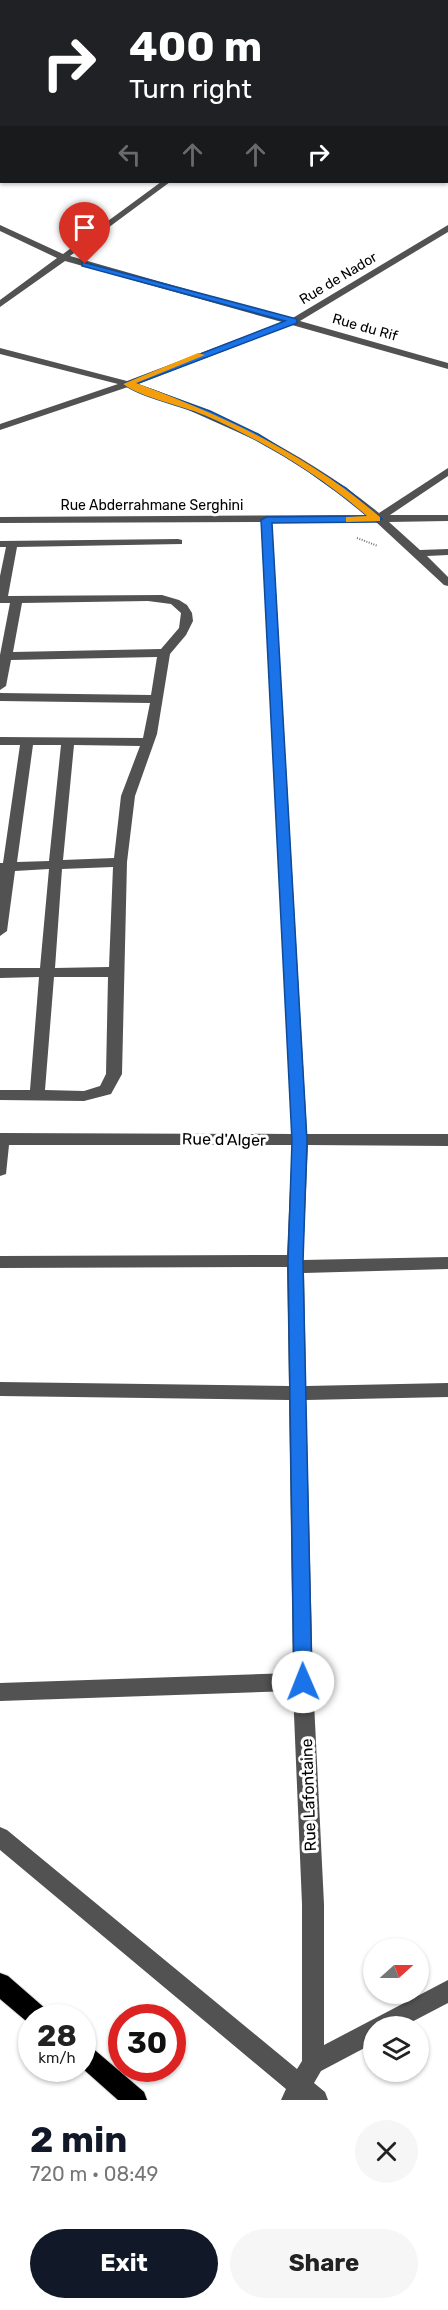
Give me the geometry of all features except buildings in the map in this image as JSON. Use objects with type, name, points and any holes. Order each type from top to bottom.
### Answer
[{"type":"main road","points":[[0,1984],[23,2004]]},
{"type":"main road","points":[[96,2066],[136,2100]]},
{"type":"street","points":[[0,304],[165,183]]},
{"type":"street","name":"Rue du Rif","points":[[0,228],[63,257],[448,366]]},
{"type":"street","name":"Rue de Nador","points":[[0,427],[128,384],[294,321],[306,311],[448,228]]},
{"type":"street","points":[[0,351],[92,372],[207,413],[255,436],[343,490],[417,553],[448,583]]},
{"type":"street","points":[[377,519],[448,471]]},
{"type":"street","name":"Rue Abderrahmane Serghini","points":[[0,520],[448,518]]},
{"type":"street","name":"Rue Lafontaine","points":[[266,520],[300,1141],[296,1264],[300,1393],[303,1682],[313,1904],[313,2063]]},
{"type":"street","points":[[0,1095],[84,1096],[102,1092],[111,1083],[114,1074],[120,862],[128,796],[151,734],[164,653],[184,631],[187,620],[186,612],[174,601],[146,598],[0,600],[6,544],[178,542]]},
{"type":"street","points":[[417,553],[448,552]]},
{"type":"street","points":[[0,686],[18,599]]},
{"type":"street","points":[[7,656],[164,653]]},
{"type":"street","points":[[0,697],[157,699]]},
{"type":"street","points":[[0,741],[147,742]]},
{"type":"street","points":[[0,931],[4,867],[27,742]]},
{"type":"street","points":[[37,1095],[68,742]]},
{"type":"street","points":[[4,867],[120,862]]},
{"type":"street","points":[[0,973],[116,972]]},
{"type":"street","points":[[0,1170],[1,1139]]},
{"type":"street","name":"Rue d'Alger","points":[[1,1139],[448,1140]]},
{"type":"street","points":[[0,1262],[448,1263]]},
{"type":"street","points":[[0,1389],[300,1393],[448,1389]]},
{"type":"street","points":[[0,1692],[303,1682]]},
{"type":"street","points":[[0,1837],[295,2093],[317,2100]]},
{"type":"street","points":[[401,2016],[448,1991]]},
{"type":"street","points":[[295,2093],[313,2063],[363,2037]]},
{"type":"slow traffic","points":[[201,355],[128,384],[207,413],[255,436],[343,490],[377,519],[350,519]]},
{"type":"route","points":[[85,264],[294,321],[212,350],[128,384],[207,413],[255,436],[343,490],[377,519],[266,520],[300,1141],[295,1262],[300,1393],[303,1682]]}]
